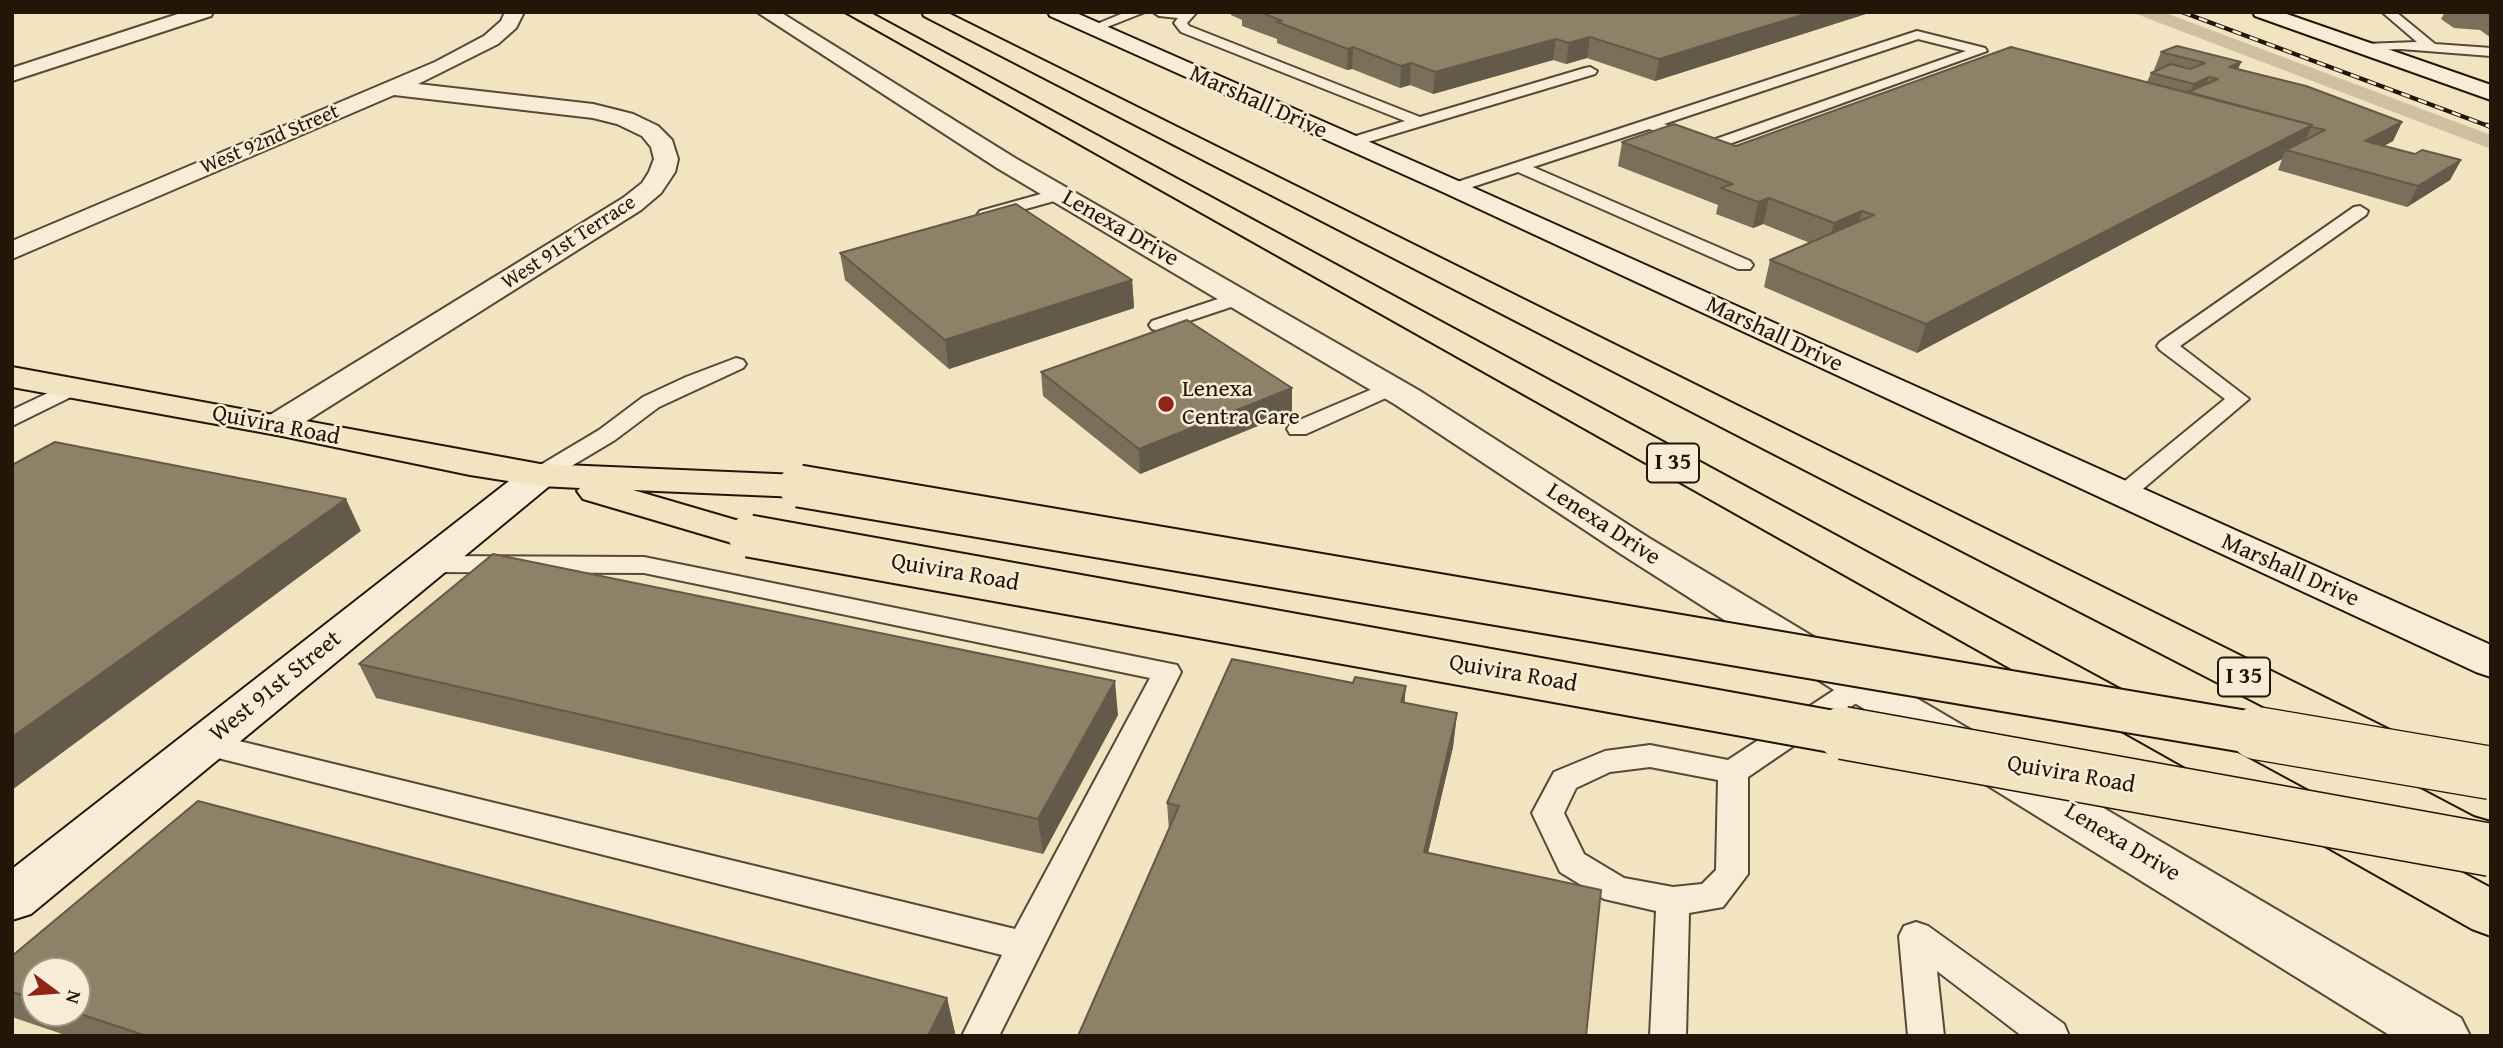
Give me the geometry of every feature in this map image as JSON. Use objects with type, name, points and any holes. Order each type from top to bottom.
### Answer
[{"type":"main road","name":"I 35","points":[[854,12],[2491,914]]},
{"type":"main road","name":"I 35","points":[[931,12],[2491,802]]},
{"type":"main road","name":"Quivira Road","points":[[12,377],[540,475],[799,486],[2491,774]]},
{"type":"main road","name":"Quivira Road","points":[[540,475],[749,536],[2491,850]]},
{"type":"street","points":[[12,75],[204,12]]},
{"type":"street","name":"West 92nd Street","points":[[12,251],[467,54],[491,40],[509,24],[515,12]]},
{"type":"street","name":"Lenexa Drive","points":[[766,12],[1059,194],[1389,388],[1635,546],[1861,686],[2441,1036]]},
{"type":"street","name":"Marshall Drive","points":[[1057,12],[1454,188],[2491,662]]},
{"type":"street","points":[[2262,12],[2487,92]]},
{"type":"street","name":"West 91st Terrace","points":[[277,425],[632,204],[652,188],[666,159],[663,145],[650,131],[625,119],[593,111],[392,88]]},
{"type":"street","name":"West 91st Street","points":[[12,899],[540,475]]},
{"type":"lane","points":[[1093,28],[1139,12]]},
{"type":"lane","points":[[1159,12],[1190,13]]},
{"type":"lane","points":[[2388,12],[2431,47]]},
{"type":"lane","points":[[1190,13],[1180,23],[1185,29],[1420,122]]},
{"type":"lane","points":[[1454,188],[1917,35],[1980,51],[1713,145],[1650,124]]},
{"type":"lane","points":[[2363,48],[2401,45],[2491,51]]},
{"type":"lane","points":[[1348,143],[1590,71]]},
{"type":"lane","points":[[1520,166],[1744,265]]},
{"type":"lane","points":[[979,217],[1059,194]]},
{"type":"lane","points":[[2123,494],[2238,399],[2167,346],[2360,211]]},
{"type":"lane","points":[[1159,326],[1239,298]]},
{"type":"lane","points":[[540,475],[607,435],[650,402],[736,364]]},
{"type":"lane","points":[[12,419],[71,388]]},
{"type":"lane","points":[[1298,429],[1389,388]]},
{"type":"lane","points":[[430,564],[644,565],[1167,672],[980,1036]]},
{"type":"lane","points":[[1733,772],[1732,874],[1711,897],[1673,901],[1616,890],[1572,863],[1548,813],[1565,780],[1605,762],[1650,756],[1733,772],[1861,686]]},
{"type":"lane","points":[[206,744],[1024,946]]},
{"type":"lane","points":[[1668,1036],[1673,901]]},
{"type":"lane","points":[[1926,1036],[1916,936],[2051,1036]]},
{"type":"shaded area","points":[[2131,12],[2163,12],[2491,135],[2491,149]]},
{"type":"building","points":[[1260,12],[1812,12],[1659,59],[1590,37],[1569,43],[1556,39],[1435,72],[1411,63],[1401,66],[1353,47],[1348,49],[1277,22],[1282,21]]},
{"type":"building","points":[[2177,46],[2241,62],[2229,67],[2306,86],[2402,122],[2365,141],[2415,154],[2422,150],[2461,160],[2418,186],[2286,150],[2325,130],[2188,92],[2218,79],[2209,77],[2194,84],[2151,73],[2171,64],[2190,69],[2205,63],[2161,52]]},
{"type":"building","points":[[2011,47],[2312,125],[1926,324],[1770,260],[1874,215],[1862,211],[1834,223],[1769,198],[1758,202],[1721,188],[1733,184],[1622,142],[1674,124],[1736,146]]},
{"type":"building","points":[[1016,204],[1132,280],[945,340],[840,253]]},
{"type":"building","name":"Lenexa Centra Care","points":[[1187,320],[1292,388],[1139,449],[1041,372]]},
{"type":"building","points":[[55,442],[346,499],[12,737],[12,465]]},
{"type":"building","points":[[493,554],[1115,681],[1038,819],[359,664]]},
{"type":"building","points":[[1232,659],[1353,683],[1355,677],[1406,686],[1401,702],[1457,713],[1424,852],[1601,890],[1586,1036],[1078,1036],[1179,806],[1167,803]]},
{"type":"building","points":[[198,801],[947,998],[928,1036],[147,1036],[91,1018],[91,957],[21,957],[21,995],[12,992],[12,956]]},
{"type":"railway","points":[[2182,12],[2491,127],[2487,125]]},
{"type":"place","name":"Lenexa Centra Care","points":[[1166,404]]}]
